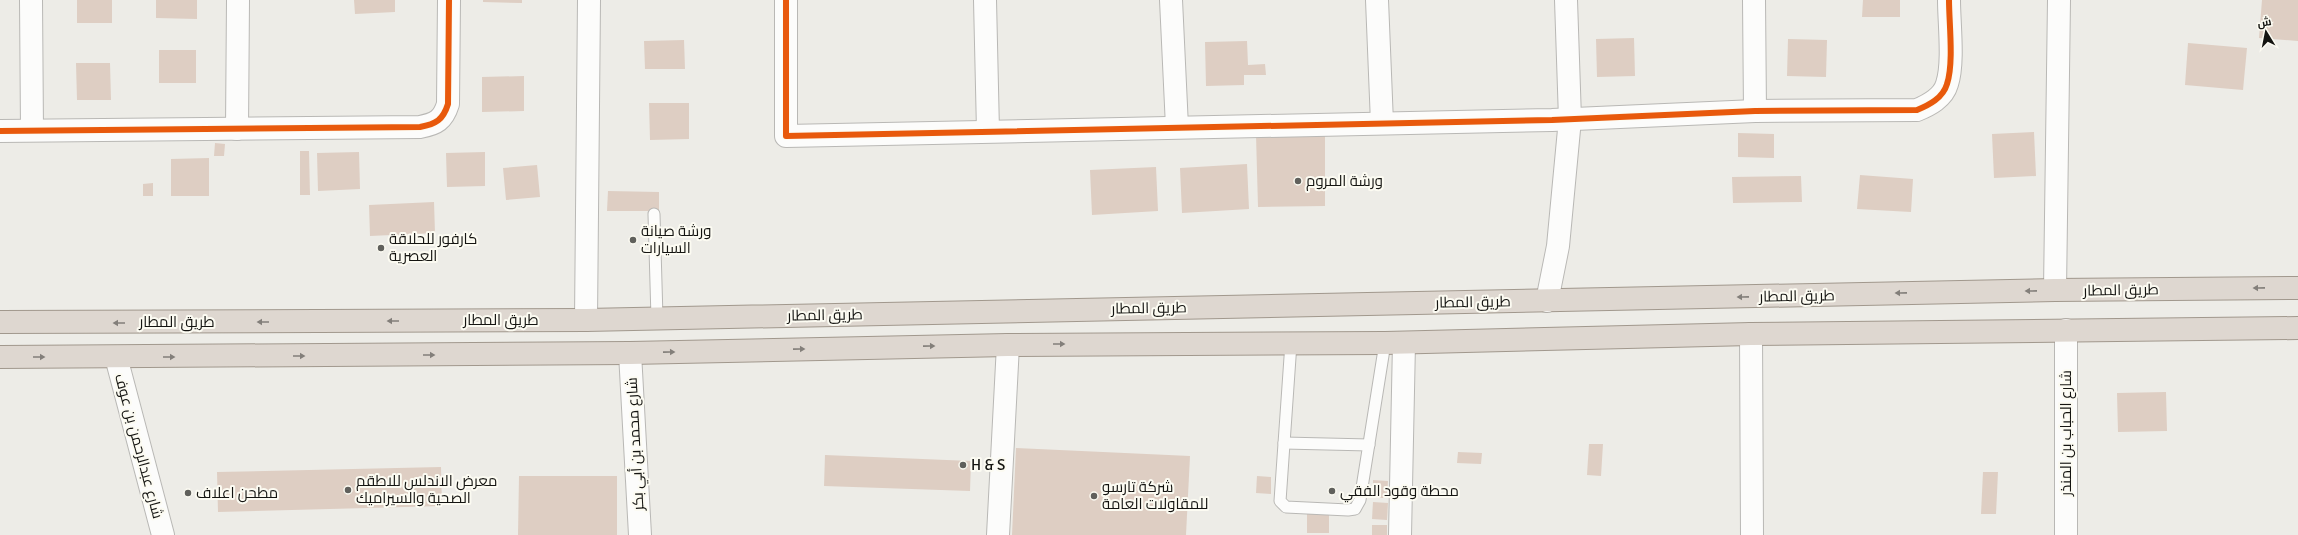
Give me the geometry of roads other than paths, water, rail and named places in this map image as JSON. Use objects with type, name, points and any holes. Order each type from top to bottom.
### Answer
[{"type":"highway","name":"طريق المطار","points":[[0,322],[586,320],[2055,290],[2298,288]]},
{"type":"highway","points":[[0,357],[630,353],[1008,344],[1395,343],[1751,334],[2298,328]]},
{"type":"street","points":[[31,0],[32,130]]},
{"type":"street","points":[[237,129],[238,0]]},
{"type":"street","points":[[0,131],[420,127],[440,121],[445,115],[448,104],[448,0]]},
{"type":"street","points":[[586,320],[589,0]]},
{"type":"street","points":[[786,0],[786,136],[1570,119],[1756,111],[1918,110],[1930,105],[1941,95],[1947,85],[1949,69],[1949,0]]},
{"type":"street","points":[[985,0],[988,131]]},
{"type":"street","points":[[1171,0],[1177,127]]},
{"type":"street","points":[[1376,0],[1382,123]]},
{"type":"street","points":[[1546,300],[1558,246],[1570,119],[1566,0]]},
{"type":"street","points":[[1754,0],[1756,111]]},
{"type":"street","points":[[2055,290],[2059,0]]},
{"type":"street","name":"شارع الحباب بن المنذر","points":[[2066,330],[2066,535]]},
{"type":"street","points":[[1751,334],[1752,535]]},
{"type":"street","points":[[1395,343],[1400,535]]},
{"type":"street","points":[[998,535],[1008,344]]},
{"type":"street","name":"شارع محمد بن أبي بكر","points":[[630,353],[640,535]]},
{"type":"street","name":"شارع عبدالرحمن بن عوف","points":[[116,357],[163,535]]},
{"type":"lane","points":[[654,214],[657,318]]},
{"type":"lane","points":[[1291,343],[1280,499],[1283,506],[1348,510],[1354,509],[1359,503],[1369,445],[1395,343]]},
{"type":"lane","points":[[1284,443],[1369,445]]},
{"type":"place","name":"ورشة المروم","points":[[1298,181]]},
{"type":"place","name":"ورشة صيانة السيارات","points":[[633,240]]},
{"type":"place","name":"كارفور للحلاقة العصرية","points":[[381,248]]},
{"type":"place","name":"H & S","points":[[963,465]]},
{"type":"place","name":"معرض الاندلس للاطقم الصحية والسيراميك","points":[[348,490]]},
{"type":"place","name":"محطة وقود الفقي","points":[[1332,491]]},
{"type":"place","name":"مطحن اعلاف","points":[[188,493]]},
{"type":"place","name":"شركة تارسو للمقاولات العامة","points":[[1094,496]]}]
